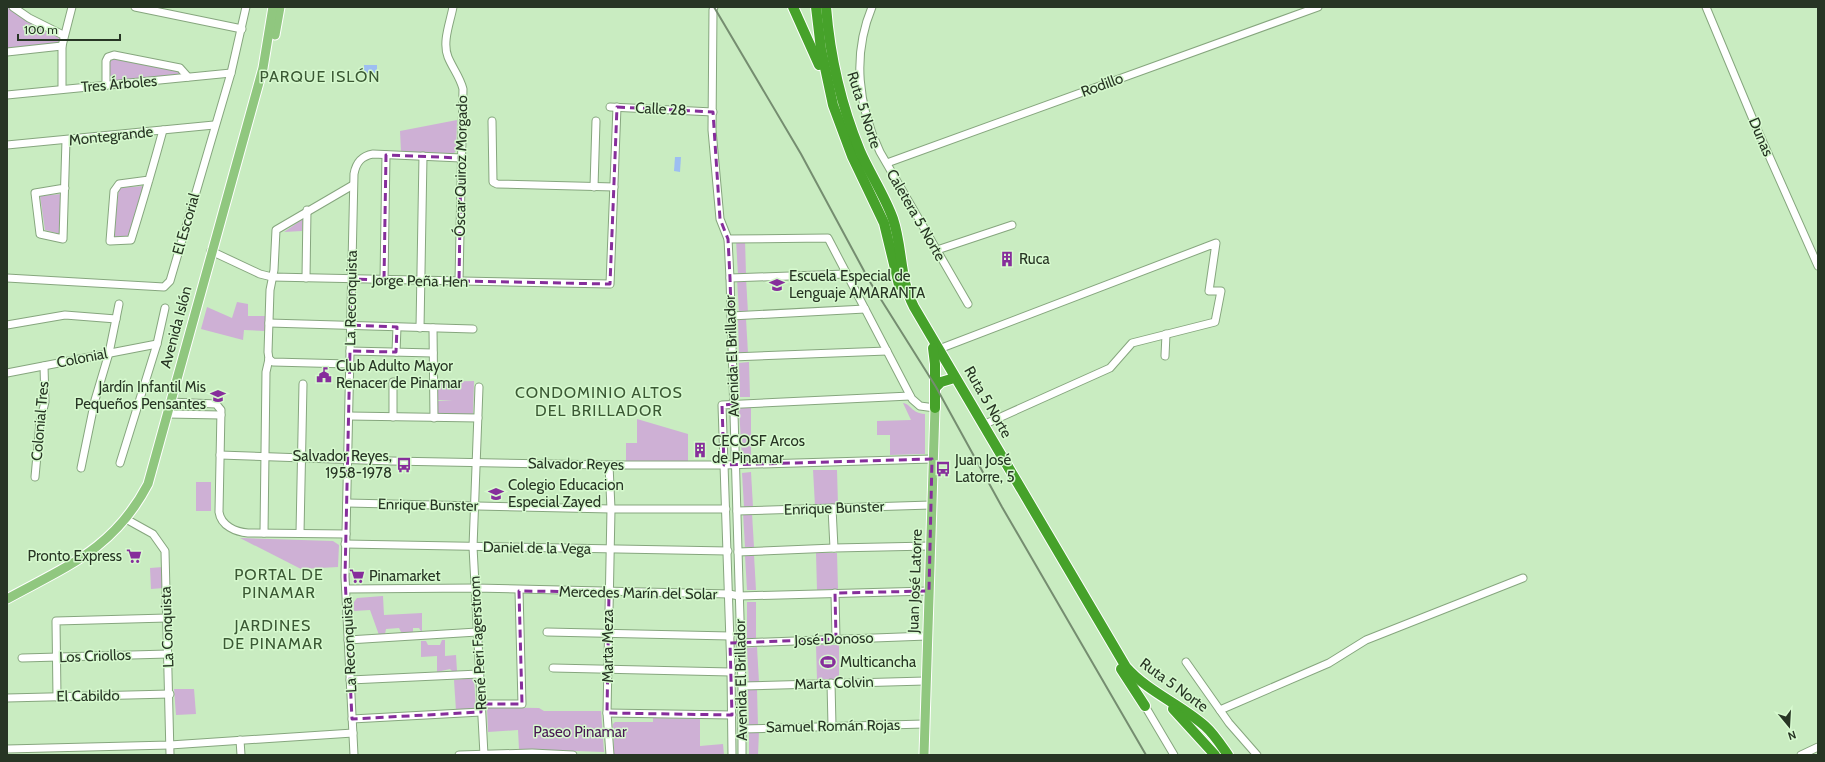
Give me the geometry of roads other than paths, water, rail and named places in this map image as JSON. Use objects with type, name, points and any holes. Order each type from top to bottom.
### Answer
[{"type":"highway","points":[[793,7],[814,51],[833,105]]},
{"type":"highway","name":"Ruta 5 Norte","points":[[816,7],[821,49],[833,105],[852,156],[884,224],[900,288],[1126,667],[1145,685],[1205,726],[1224,753]]},
{"type":"highway","name":"Ruta 5 Norte","points":[[826,7],[833,64],[847,115],[867,166],[893,219],[906,290],[951,380],[1121,669],[1138,686],[1180,715],[1224,753]]},
{"type":"highway","points":[[935,408],[936,348]]},
{"type":"highway","points":[[936,387],[941,382],[951,380]]},
{"type":"highway","points":[[1121,669],[1145,706]]},
{"type":"main road","name":"Avenida Islón","points":[[7,599],[90,553],[126,520],[148,484],[211,251],[263,68],[273,7]]},
{"type":"main road","name":"Avenida Islón","points":[[263,68],[272,47],[280,7]]},
{"type":"main road","name":"Juan José Latorre","points":[[924,755],[932,459],[935,408]]},
{"type":"street","points":[[13,7],[29,18],[63,35]]},
{"type":"street","points":[[62,90],[63,35],[72,7]]},
{"type":"street","points":[[135,7],[242,29]]},
{"type":"street","name":"El Escorial","points":[[7,278],[164,288],[170,281],[214,125],[231,73],[246,7]]},
{"type":"street","name":"Óscar Quiroz Morgado","points":[[453,7],[446,47],[449,59],[460,78],[463,89],[460,281]]},
{"type":"street","name":"Avenida El Brillador","points":[[714,7],[712,10],[712,130],[720,219],[728,239],[730,278],[740,596],[742,755]]},
{"type":"street","name":"Caletera 5 Norte","points":[[872,7],[866,22],[861,47],[860,86],[869,126],[886,163],[968,304]]},
{"type":"street","name":"Rodillo","points":[[886,163],[1318,7]]},
{"type":"street","name":"Dunas","points":[[1706,7],[1754,122],[1818,266]]},
{"type":"street","points":[[7,52],[62,46]]},
{"type":"street","points":[[106,85],[106,61],[108,57],[114,55],[180,68],[188,77]]},
{"type":"street","name":"Tres Árboles","points":[[7,95],[231,73]]},
{"type":"street","name":"Calle 28","points":[[614,187],[613,107],[712,112]]},
{"type":"street","points":[[492,120],[493,182],[497,184],[614,187]]},
{"type":"street","points":[[594,187],[596,121]]},
{"type":"street","name":"Montegrande","points":[[7,146],[214,125]]},
{"type":"street","points":[[149,180],[119,184],[114,191],[110,241],[131,240],[149,180],[164,130]]},
{"type":"street","points":[[65,188],[35,193],[40,234],[63,239],[65,188],[66,140]]},
{"type":"street","name":"La Reconquista","points":[[354,755],[345,544],[353,185],[357,164],[361,158],[368,155],[386,155]]},
{"type":"street","points":[[384,280],[386,155],[461,158]]},
{"type":"street","points":[[420,328],[423,156]]},
{"type":"street","points":[[264,533],[266,372],[269,359],[269,323],[276,230],[307,210],[353,185]]},
{"type":"street","name":"Jorge Peña Hen","points":[[211,251],[260,274],[272,277],[610,284],[614,187]]},
{"type":"street","points":[[306,278],[307,210]]},
{"type":"street","points":[[937,250],[1012,225]]},
{"type":"street","points":[[728,239],[828,238],[910,396],[920,406],[935,408]]},
{"type":"street","points":[[936,348],[1216,243],[1209,291],[1221,292],[1215,322],[1132,343],[1110,368],[983,425]]},
{"type":"street","points":[[730,278],[846,274]]},
{"type":"street","points":[[81,468],[95,400],[109,353],[119,304]]},
{"type":"street","points":[[120,463],[157,344],[165,308]]},
{"type":"street","points":[[731,316],[865,309]]},
{"type":"street","points":[[7,325],[65,315],[116,320]]},
{"type":"street","points":[[269,323],[473,329]]},
{"type":"street","points":[[396,352],[397,327]]},
{"type":"street","points":[[433,328],[434,418]]},
{"type":"street","points":[[1165,356],[1166,334]]},
{"type":"street","name":"Colonial","points":[[7,373],[157,344]]},
{"type":"street","points":[[350,351],[433,353]]},
{"type":"street","points":[[732,357],[887,351]]},
{"type":"street","points":[[269,359],[273,362],[349,364]]},
{"type":"street","name":"Colonial Tres","points":[[35,477],[40,422],[45,402],[44,366]]},
{"type":"street","points":[[393,382],[393,418]]},
{"type":"street","points":[[300,534],[303,384]]},
{"type":"street","name":"René Peri Fagerstrom","points":[[479,387],[473,547],[484,754]]},
{"type":"street","points":[[734,404],[910,396]]},
{"type":"street","points":[[170,402],[216,404],[221,410],[219,512],[221,520],[227,525],[241,532],[346,534]]},
{"type":"street","name":"Avenida El Brillador","points":[[732,755],[728,551],[722,405],[734,404]]},
{"type":"street","points":[[167,414],[221,415]]},
{"type":"street","points":[[349,416],[393,418],[478,418]]},
{"type":"street","name":"Salvador Reyes","points":[[220,455],[610,465],[724,466],[932,459]]},
{"type":"street","name":"Marta Meza","points":[[610,465],[611,509],[607,713],[610,755]]},
{"type":"street","name":"Enrique Bunster","points":[[347,503],[611,509],[726,509]]},
{"type":"street","name":"Enrique Bunster","points":[[737,511],[931,505]]},
{"type":"street","points":[[832,508],[834,548]]},
{"type":"street","name":"La Conquista","points":[[126,520],[153,534],[165,551],[170,694],[170,755]]},
{"type":"street","name":"Daniel de la Vega","points":[[345,544],[728,551]]},
{"type":"street","points":[[738,552],[930,546]]},
{"type":"street","points":[[1220,710],[1329,663],[1366,640],[1523,578]]},
{"type":"street","name":"Mercedes Marín del Solar","points":[[346,589],[475,588],[519,591],[729,594],[740,596],[929,591]]},
{"type":"street","points":[[481,704],[522,704],[519,591]]},
{"type":"street","points":[[835,593],[836,639]]},
{"type":"street","points":[[57,697],[56,621],[167,618]]},
{"type":"street","points":[[348,640],[477,632]]},
{"type":"street","points":[[547,632],[730,636]]},
{"type":"street","name":"José Donoso","points":[[740,643],[927,636]]},
{"type":"street","name":"Los Criollos","points":[[22,658],[168,654]]},
{"type":"street","points":[[1186,662],[1220,710],[1257,755]]},
{"type":"street","points":[[553,668],[608,671],[731,672]]},
{"type":"street","points":[[350,680],[479,674]]},
{"type":"street","name":"Marta Colvin","points":[[742,686],[925,681]]},
{"type":"street","points":[[831,683],[832,726]]},
{"type":"street","name":"El Cabildo","points":[[7,698],[170,694]]},
{"type":"street","points":[[1145,706],[1174,755]]},
{"type":"street","points":[[352,719],[481,712]]},
{"type":"street","points":[[607,713],[732,715]]},
{"type":"street","name":"Samuel Román Rojas","points":[[742,729],[924,724]]},
{"type":"street","points":[[7,749],[33,752],[353,733]]},
{"type":"street","points":[[240,740],[241,755]]},
{"type":"street","points":[[1801,755],[1818,747]]},
{"type":"street","points":[[459,755],[573,755]]},
{"type":"water","points":[[364,65],[377,65],[377,73],[364,73]]},
{"type":"water","points":[[675,157],[681,157],[680,172],[674,171]]},
{"type":"railway","points":[[714,7],[801,154],[870,282],[936,387],[1002,507],[1146,755]]},
{"type":"place","name":"Ruca","points":[[1007,259]]},
{"type":"place","name":"Escuela Especial de Lenguaje AMARANTA","points":[[777,285]]},
{"type":"place","name":"Club Adulto Mayor Renacer de Pinamar","points":[[324,375]]},
{"type":"place","name":"Jardín Infantil Mis Pequeños Pensantes","points":[[218,396]]},
{"type":"place","name":"CECOSF Arcos de Pinamar","points":[[700,450]]},
{"type":"place","name":"Salvador Reyes, 1958-1978","points":[[404,465]]},
{"type":"place","name":"Juan José Latorre, 5","points":[[943,469]]},
{"type":"place","name":"Colegio Educacion Especial Zayed","points":[[496,494]]},
{"type":"place","name":"Pronto Express","points":[[134,556]]},
{"type":"place","name":"Pinamarket","points":[[357,576]]},
{"type":"place","name":"Multicancha","points":[[828,662]]},
{"type":"district","name":"PARQUE ISLÓN","points":[[320,76]]},
{"type":"district","name":"CONDOMINIO ALTOS DEL BRILLADOR","points":[[599,401]]},
{"type":"district","name":"PORTAL DE PINAMAR","points":[[279,583]]},
{"type":"district","name":"JARDINES DE PINAMAR","points":[[273,634]]},
{"type":"park label","name":"Paseo Pinamar","points":[[580,732]]}]
